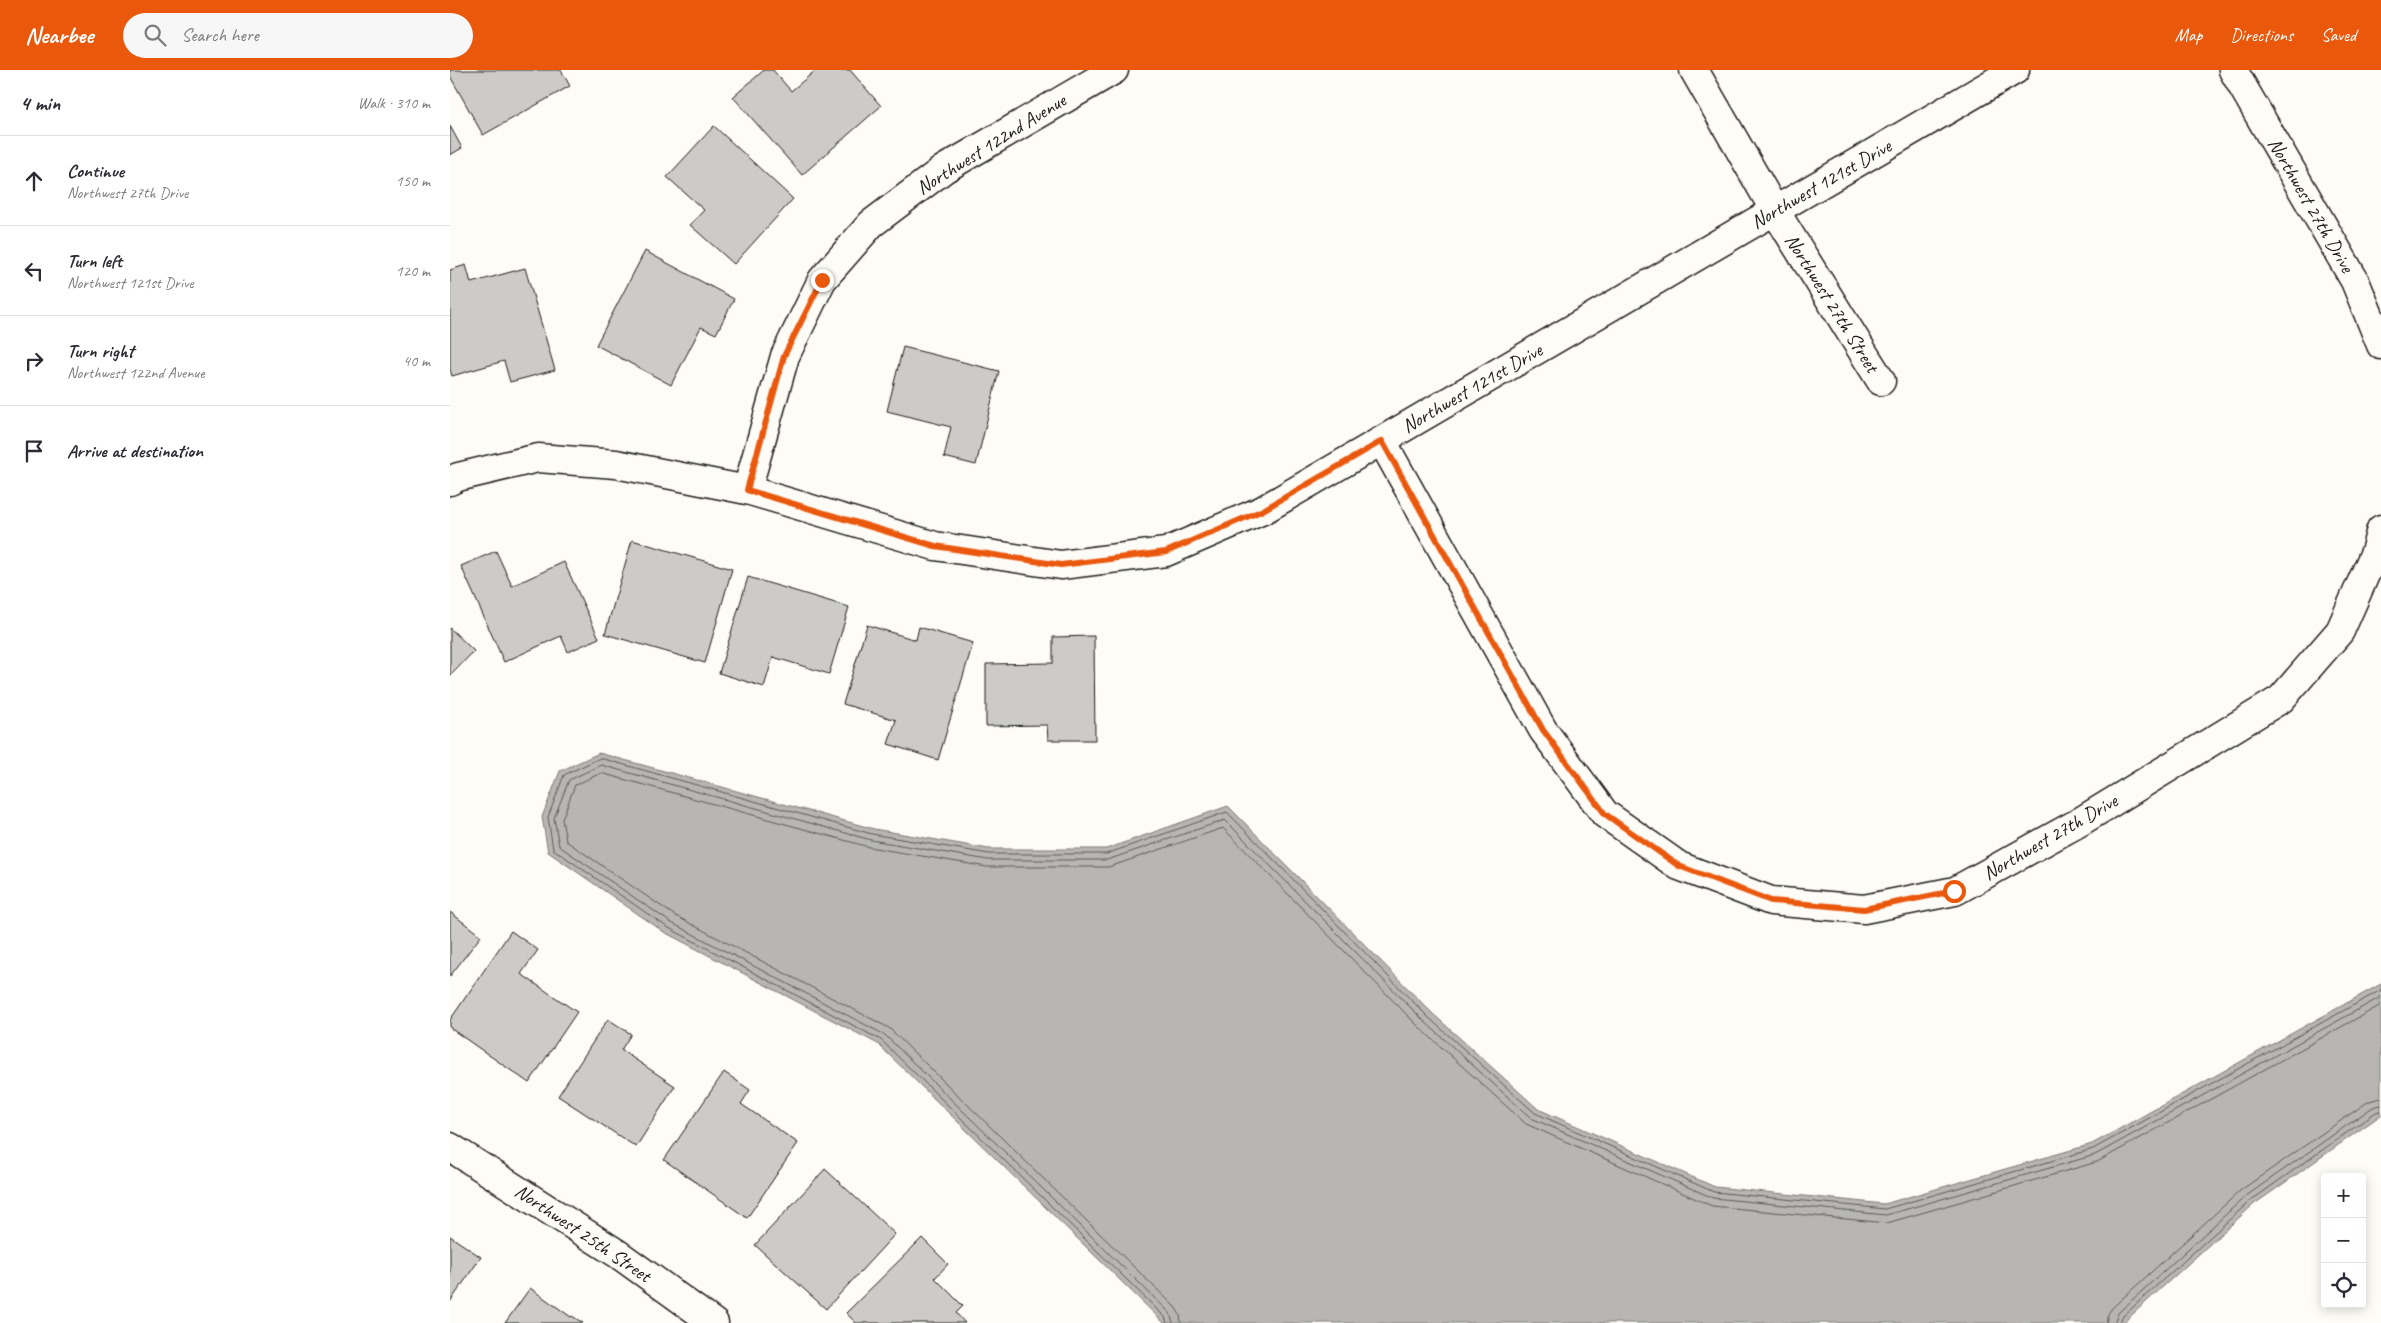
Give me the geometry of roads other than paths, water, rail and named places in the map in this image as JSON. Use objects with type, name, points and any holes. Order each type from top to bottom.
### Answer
[{"type":"street","name":"Northwest 122nd Avenue","points":[[747,490],[784,356],[822,280],[871,224],[944,169],[1114,70]]},
{"type":"street","name":"Northwest 27th Street","points":[[1694,70],[1775,211],[1881,381]]},
{"type":"street","name":"Northwest 121st Drive","points":[[450,481],[458,477],[538,458],[616,464],[747,490],[935,546],[1061,565],[1166,552],[1263,510],[2015,70]]},
{"type":"street","name":"Northwest 27th Drive","points":[[2233,70],[2355,281],[2381,345]]},
{"type":"street","name":"Northwest 27th Drive","points":[[1382,441],[1543,730],[1605,814],[1679,866],[1771,901],[1864,909],[1954,891],[2078,823],[2281,699],[2340,631],[2375,552],[2381,530]]},
{"type":"street","name":"Northwest 25th Street","points":[[450,1147],[618,1254],[714,1323]]},
{"type":"water","points":[[599,753],[874,829],[989,849],[1106,849],[1228,806],[1432,1013],[1538,1109],[1715,1187],[1884,1204],[2092,1144],[2381,984],[2381,1115],[2253,1205],[2123,1323],[1164,1323],[878,1044],[664,932],[548,852],[542,817],[560,771]]}]
